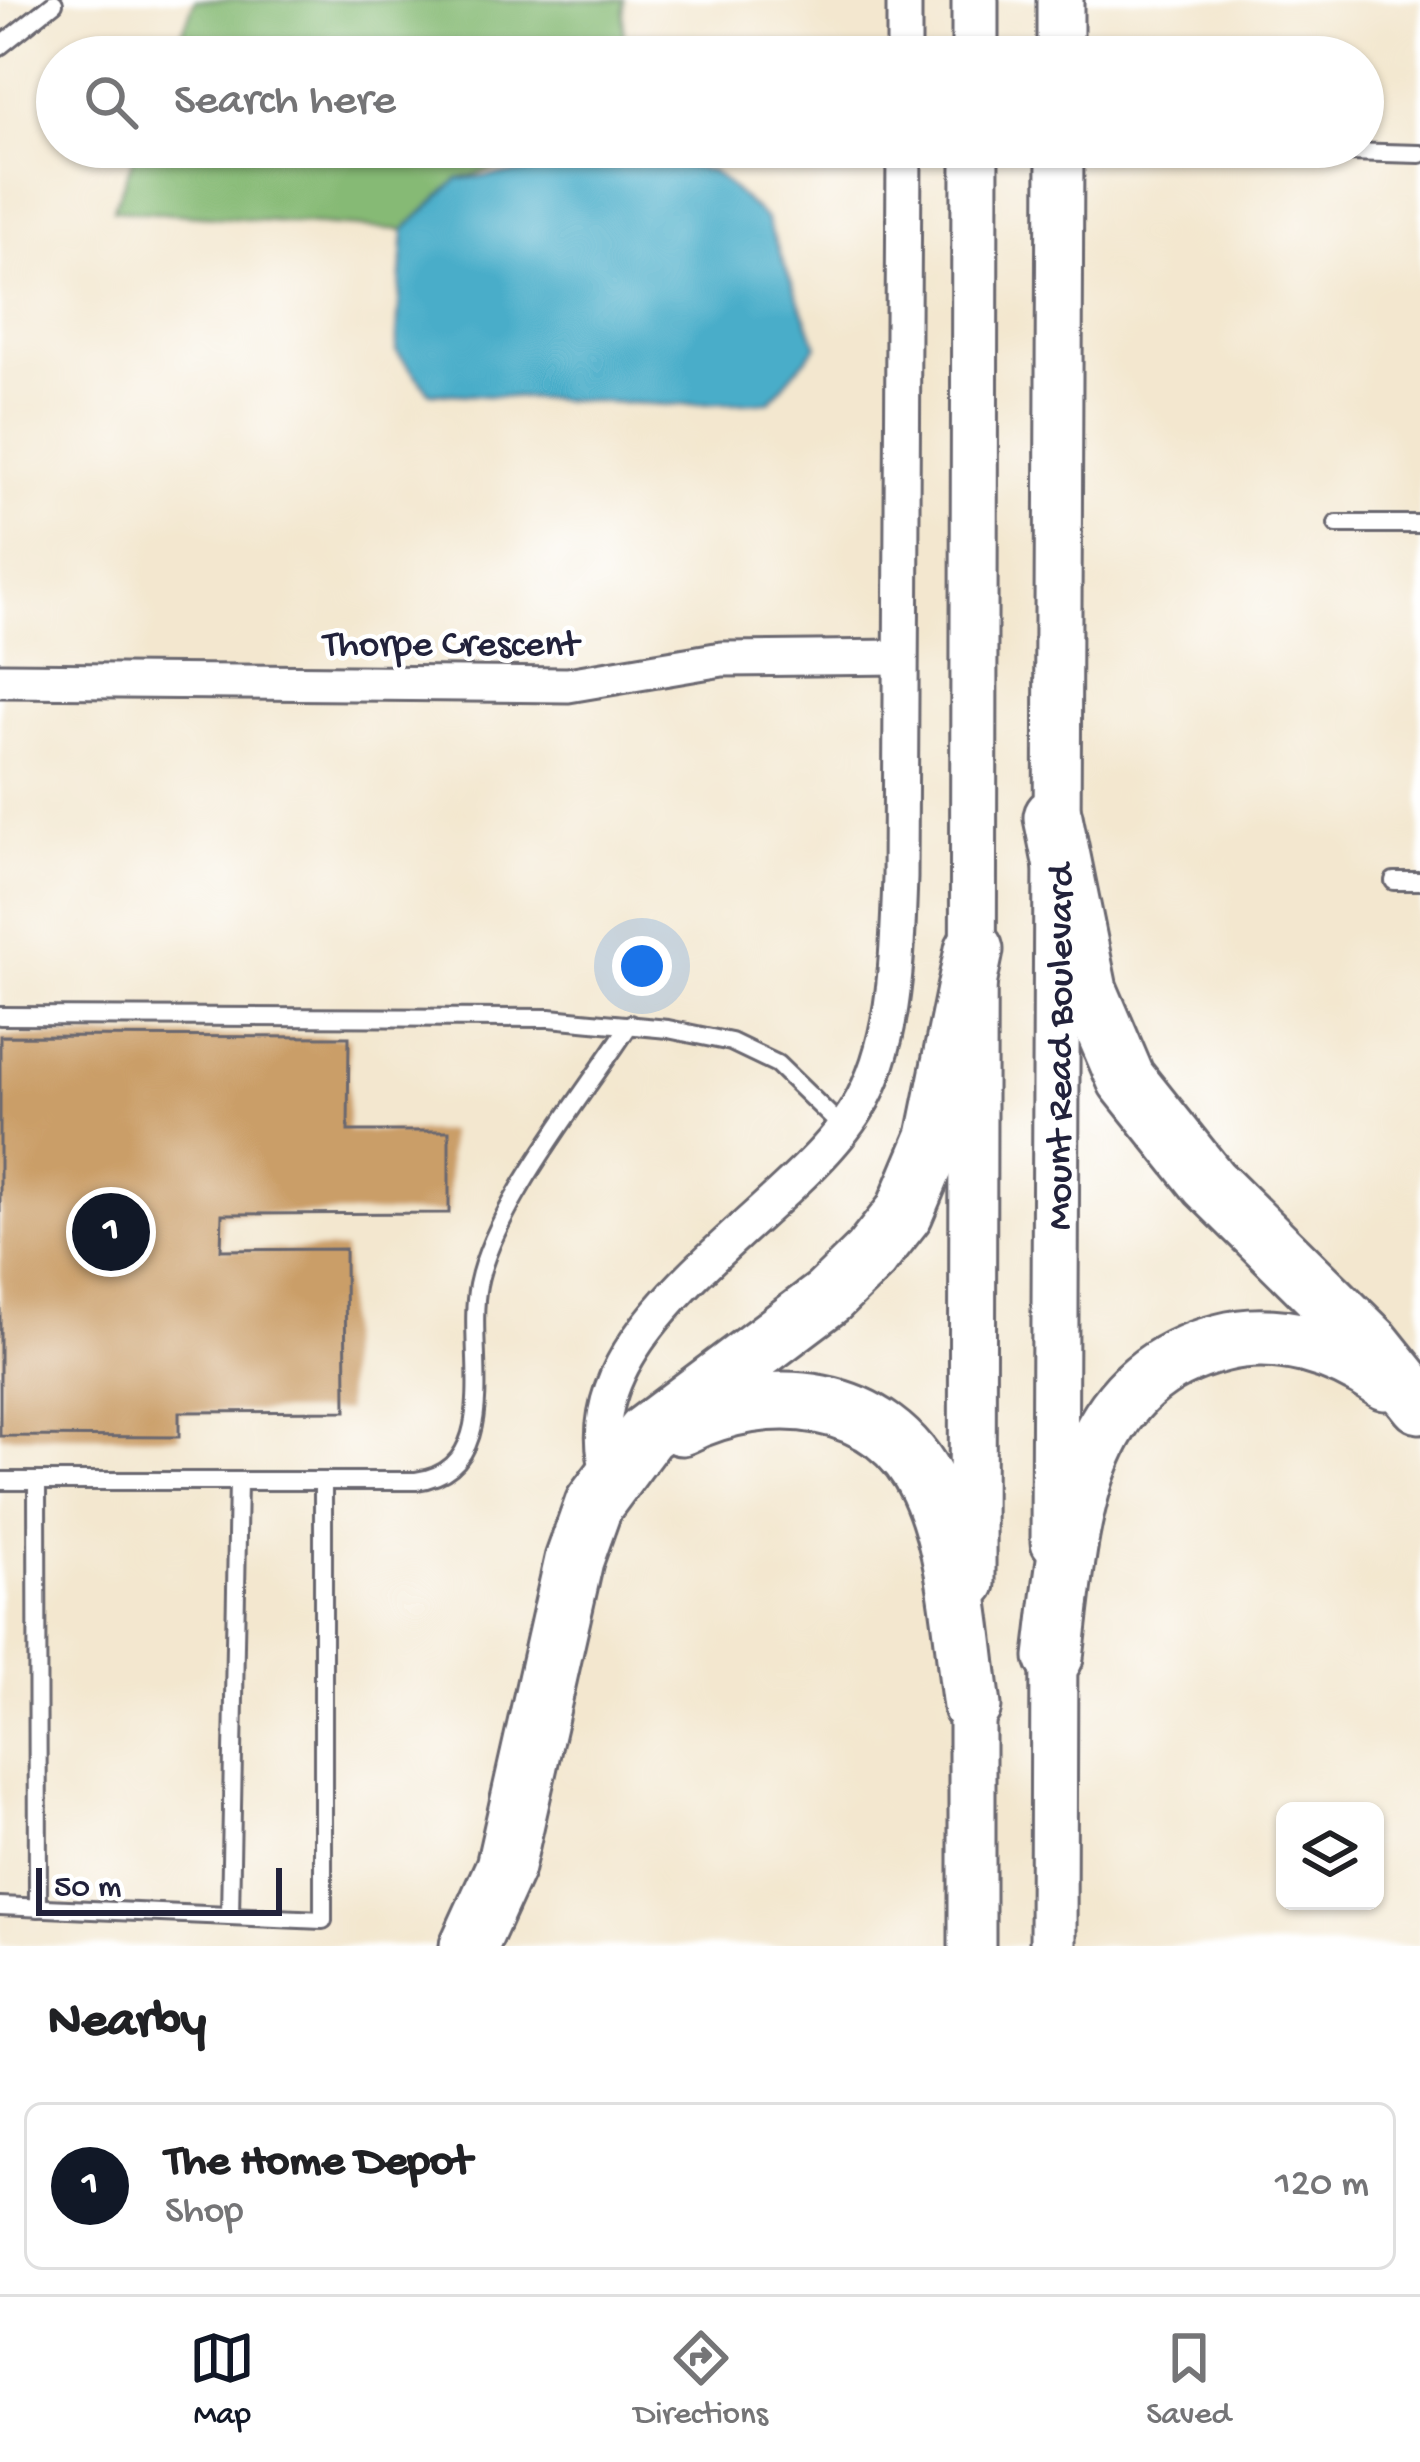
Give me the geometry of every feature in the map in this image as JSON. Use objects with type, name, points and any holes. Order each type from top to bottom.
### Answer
[{"type":"highway","points":[[1053,817],[1088,990],[1126,1079],[1209,1183],[1372,1344],[1420,1407]]},
{"type":"highway","points":[[469,1946],[498,1889],[516,1825],[587,1519],[610,1478],[661,1421],[839,1287],[896,1224],[917,1189],[936,1137],[974,950]]},
{"type":"highway","points":[[1054,1657],[1089,1461],[1111,1414],[1148,1375],[1180,1356],[1232,1340],[1289,1340],[1360,1365],[1420,1407]]},
{"type":"highway","points":[[610,1478],[675,1430],[747,1402],[802,1400],[870,1424],[912,1460],[936,1506],[971,1706]]},
{"type":"highway","points":[[516,1825],[512,1901],[523,1946]]},
{"type":"main road","points":[[975,0],[975,36]]},
{"type":"main road","points":[[1060,0],[1060,36]]},
{"type":"main road","name":"Mount Read Boulevard","points":[[972,1946],[975,168]]},
{"type":"main road","name":"Mount Read Boulevard","points":[[1053,1946],[1053,817],[1060,168]]},
{"type":"street","points":[[904,0],[904,36]]},
{"type":"street","points":[[610,1478],[602,1446],[605,1417],[639,1340],[682,1282],[790,1187],[843,1128],[876,1067],[894,976],[900,878],[904,168]]},
{"type":"street","name":"Thorpe Crescent","points":[[0,680],[568,685],[722,659],[900,657]]},
{"type":"lane","points":[[0,46],[54,3]]},
{"type":"lane","points":[[1384,153],[1420,154]]},
{"type":"lane","points":[[1337,524],[1420,524]]},
{"type":"lane","points":[[1394,880],[1420,881]]},
{"type":"lane","points":[[0,1016],[550,1018],[630,1024],[700,1035],[754,1051],[798,1079],[843,1128]]},
{"type":"lane","points":[[0,1481],[432,1479],[462,1462],[473,1424],[476,1292],[492,1236],[630,1024]]},
{"type":"lane","points":[[37,1481],[38,1908]]},
{"type":"lane","points":[[230,1916],[238,1481]]},
{"type":"lane","points":[[0,1906],[323,1920],[323,1481]]},
{"type":"green space","points":[[195,0],[624,0],[623,36],[181,36]]},
{"type":"green space","points":[[130,168],[497,168],[458,179],[404,230],[113,210]]},
{"type":"water","points":[[571,168],[712,171],[766,219],[817,346],[769,402],[667,405],[430,393],[396,351],[404,230],[458,179]]},
{"type":"building","points":[[0,1036],[349,1037],[348,1131],[449,1131],[449,1213],[222,1214],[221,1250],[345,1249],[346,1411],[179,1412],[179,1437],[0,1436]]},
{"type":"place","name":"The Home Depot","points":[[111,1232]]}]
